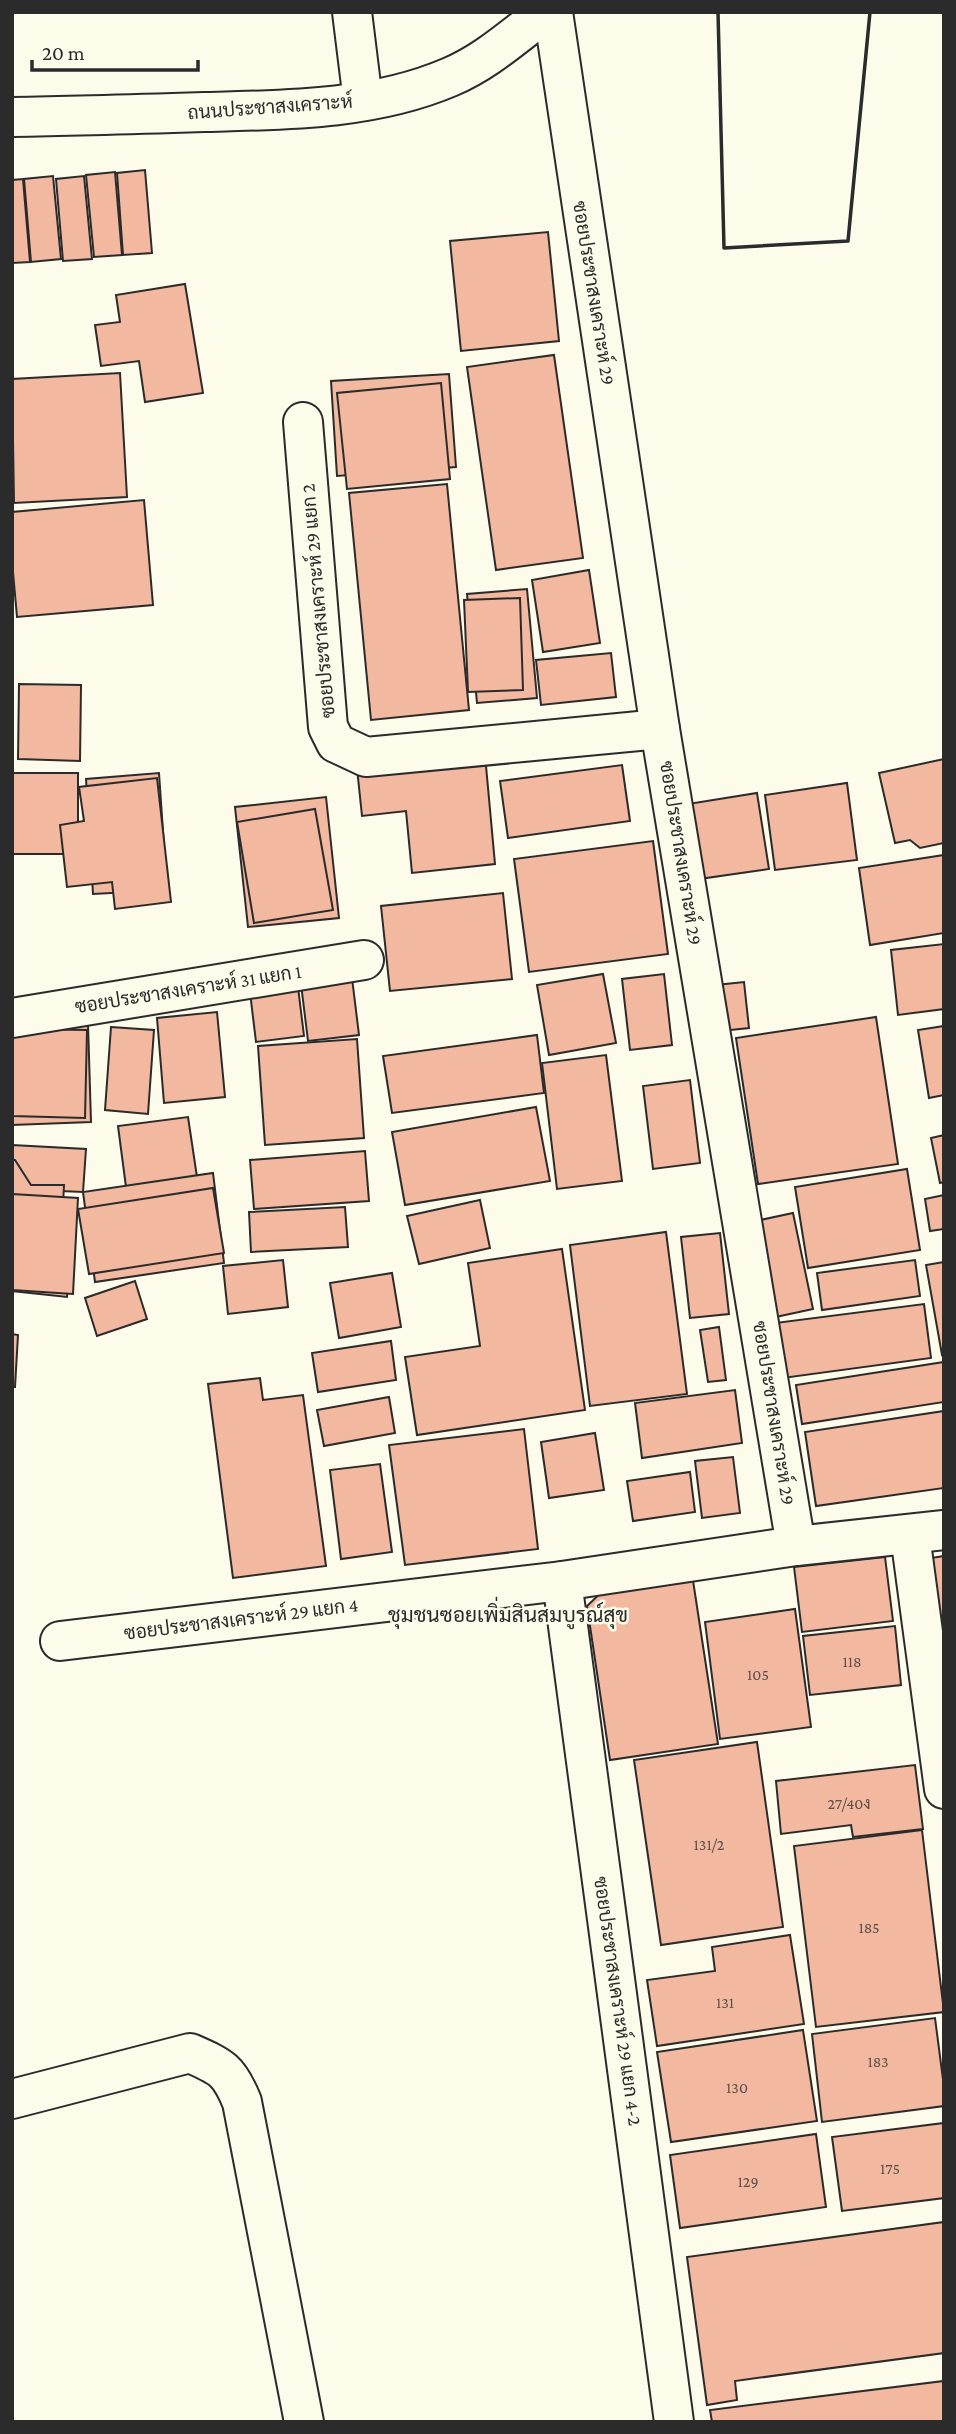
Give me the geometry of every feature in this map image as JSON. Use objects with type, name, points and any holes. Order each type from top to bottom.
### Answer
[{"type":"street","points":[[352,12],[363,101]]},
{"type":"street","name":"ถนนประชาสงเคราะห์","points":[[12,117],[288,110],[363,101],[410,91],[452,77],[495,51],[547,12]]},
{"type":"street","name":"ซอยประชาสงเคราะห์ 29","points":[[553,12],[660,729],[796,1546]]},
{"type":"street","name":"ซอยประชาสงเคราะห์ 29 แยก 2","points":[[303,422],[328,727],[336,743],[366,757],[660,729]]},
{"type":"street","name":"ซอยประชาสงเคราะห์ 31 แยก 1","points":[[12,1018],[364,960]]},
{"type":"street","points":[[796,1546],[927,1532],[944,1789]]},
{"type":"street","name":"ซอยประชาสงเคราะห์ 29 แยก 4","points":[[60,1641],[562,1581],[796,1546]]},
{"type":"street","name":"ซอยประชาสงเคราะห์ 29 แยก 4-2","points":[[562,1581],[674,2422]]},
{"type":"street","points":[[12,2098],[190,2053],[211,2062],[232,2077],[243,2102],[304,2422]]},
{"type":"building","points":[[145,170],[152,253],[123,255],[117,173]]},
{"type":"building","points":[[115,172],[122,255],[94,257],[86,175]]},
{"type":"building","points":[[53,176],[61,259],[31,262],[24,179]]},
{"type":"building","points":[[84,176],[92,259],[63,261],[56,179]]},
{"type":"building","points":[[23,179],[30,262],[12,263],[12,180]]},
{"type":"building","points":[[548,232],[559,341],[461,351],[450,241]]},
{"type":"building","points":[[185,284],[203,393],[145,402],[139,361],[101,366],[95,325],[120,322],[116,295]]},
{"type":"building","points":[[554,355],[583,558],[496,570],[467,367]]},
{"type":"building","points":[[120,373],[127,497],[14,503],[12,379]]},
{"type":"building","points":[[449,374],[456,467],[337,476],[331,381]]},
{"type":"building","points":[[441,383],[450,479],[347,489],[337,393]]},
{"type":"building","points":[[447,484],[469,710],[371,720],[349,493]]},
{"type":"building","points":[[144,500],[153,605],[17,617],[12,561],[12,512]]},
{"type":"building","points":[[589,570],[600,643],[543,652],[532,580]]},
{"type":"building","points":[[527,589],[537,698],[477,703],[467,594]]},
{"type":"building","points":[[520,598],[523,690],[468,692],[464,600]]},
{"type":"building","points":[[611,653],[616,697],[541,705],[536,660]]},
{"type":"building","points":[[19,684],[81,685],[80,761],[18,759]]},
{"type":"building","points":[[485,755],[495,864],[412,873],[406,811],[362,816],[357,768]]},
{"type":"building","points":[[944,759],[944,843],[920,848],[910,840],[895,843],[879,773]]},
{"type":"building","points":[[622,765],[630,821],[508,838],[500,781]]},
{"type":"building","points":[[12,773],[78,773],[78,854],[12,854]]},
{"type":"building","points":[[159,773],[167,890],[93,894],[86,779]]},
{"type":"building","points":[[157,778],[171,902],[115,909],[112,882],[67,887],[60,825],[84,821],[79,787]]},
{"type":"building","points":[[847,783],[857,860],[775,870],[765,795]]},
{"type":"building","points":[[757,793],[769,869],[699,879],[688,804]]},
{"type":"building","points":[[326,797],[339,918],[248,927],[235,807]]},
{"type":"building","points":[[315,809],[333,910],[254,923],[237,822]]},
{"type":"building","points":[[653,841],[668,954],[529,972],[514,859]]},
{"type":"building","points":[[944,855],[944,933],[870,945],[859,868]]},
{"type":"building","points":[[503,893],[512,979],[390,991],[381,906]]},
{"type":"building","points":[[944,944],[944,1009],[898,1015],[891,950]]},
{"type":"building","points":[[603,974],[616,1043],[549,1055],[537,985]]},
{"type":"building","points":[[664,974],[672,1045],[630,1050],[622,979]]},
{"type":"building","points":[[352,978],[359,1035],[308,1041],[301,984]]},
{"type":"building","points":[[297,979],[304,1036],[256,1042],[249,984]]},
{"type":"building","points":[[744,982],[749,1028],[721,1031],[716,985]]},
{"type":"building","points":[[217,1012],[225,1097],[164,1103],[157,1018]]},
{"type":"building","points":[[876,1017],[898,1164],[758,1184],[736,1038]]},
{"type":"building","points":[[88,1024],[91,1122],[12,1125],[12,1026]]},
{"type":"building","points":[[944,1026],[944,1095],[929,1098],[918,1030]]},
{"type":"building","points":[[111,1027],[154,1030],[148,1114],[105,1110]]},
{"type":"building","points":[[12,1029],[87,1030],[85,1118],[12,1116]]},
{"type":"building","points":[[537,1035],[544,1093],[392,1113],[383,1056]]},
{"type":"building","points":[[357,1039],[364,1138],[265,1145],[258,1046]]},
{"type":"building","points":[[606,1055],[622,1181],[557,1189],[542,1063]]},
{"type":"building","points":[[690,1080],[700,1163],[653,1169],[643,1086]]},
{"type":"building","points":[[536,1107],[550,1181],[405,1205],[392,1132]]},
{"type":"building","points":[[188,1117],[197,1177],[126,1187],[118,1126]]},
{"type":"building","points":[[944,1135],[944,1182],[940,1183],[931,1138]]},
{"type":"building","points":[[12,1145],[86,1149],[83,1192],[12,1189]]},
{"type":"building","points":[[365,1151],[369,1201],[254,1209],[250,1160]]},
{"type":"building","points":[[12,1160],[15,1160],[31,1185],[64,1185],[63,1205],[75,1212],[67,1297],[12,1291]]},
{"type":"building","points":[[907,1169],[920,1250],[808,1268],[795,1187]]},
{"type":"building","points":[[213,1173],[224,1263],[95,1282],[83,1192]]},
{"type":"building","points":[[213,1188],[224,1253],[89,1274],[78,1209]]},
{"type":"building","points":[[12,1194],[78,1198],[73,1294],[12,1290]]},
{"type":"building","points":[[944,1195],[944,1229],[930,1231],[925,1199]]},
{"type":"building","points":[[480,1200],[490,1248],[419,1264],[407,1216]]},
{"type":"building","points":[[345,1207],[348,1247],[251,1252],[249,1212]]},
{"type":"building","points":[[793,1213],[813,1309],[771,1318],[751,1222]]},
{"type":"building","points":[[666,1232],[687,1394],[590,1406],[570,1245]]},
{"type":"building","points":[[720,1233],[729,1314],[690,1318],[681,1237]]},
{"type":"building","points":[[562,1249],[585,1410],[417,1435],[405,1357],[480,1346],[468,1263]]},
{"type":"building","points":[[283,1260],[288,1307],[228,1314],[223,1266]]},
{"type":"building","points":[[915,1260],[920,1296],[822,1310],[817,1273]]},
{"type":"building","points":[[944,1262],[944,1354],[942,1355],[926,1265]]},
{"type":"building","points":[[392,1273],[401,1327],[339,1338],[330,1283]]},
{"type":"building","points":[[135,1281],[147,1319],[97,1336],[85,1298]]},
{"type":"building","points":[[924,1304],[931,1358],[783,1378],[775,1323]]},
{"type":"building","points":[[719,1327],[726,1380],[708,1382],[700,1330]]},
{"type":"building","points":[[12,1334],[18,1335],[15,1387],[12,1387]]},
{"type":"building","points":[[391,1341],[396,1380],[318,1392],[312,1353]]},
{"type":"building","points":[[944,1362],[944,1402],[802,1424],[796,1385]]},
{"type":"building","points":[[260,1378],[263,1400],[303,1395],[326,1566],[233,1578],[208,1384]]},
{"type":"building","points":[[735,1390],[742,1443],[642,1458],[635,1403]]},
{"type":"building","points":[[389,1397],[395,1433],[324,1446],[317,1410]]},
{"type":"building","points":[[944,1411],[944,1488],[816,1506],[805,1432]]},
{"type":"building","points":[[524,1429],[538,1549],[405,1565],[389,1445]]},
{"type":"building","points":[[595,1433],[604,1490],[549,1498],[541,1442]]},
{"type":"building","points":[[733,1457],[740,1513],[702,1518],[695,1461]]},
{"type":"building","points":[[380,1464],[392,1552],[341,1559],[330,1470]]},
{"type":"building","points":[[690,1472],[695,1512],[633,1521],[627,1481]]},
{"type":"building","points":[[944,1556],[944,1641],[942,1641],[931,1558]]},
{"type":"building","points":[[885,1557],[893,1621],[802,1632],[794,1567]]},
{"type":"building","points":[[692,1574],[718,1744],[610,1760],[587,1606],[608,1586]]},
{"type":"building","points":[[795,1609],[811,1727],[720,1739],[705,1622]]},
{"type":"building","points":[[895,1626],[901,1685],[810,1695],[803,1636]]},
{"type":"building","points":[[757,1742],[783,1927],[661,1945],[634,1760]]},
{"type":"building","points":[[915,1765],[923,1829],[853,1837],[851,1825],[781,1834],[776,1781]]},
{"type":"building","points":[[922,1830],[944,2012],[816,2027],[794,1846]]},
{"type":"building","points":[[790,1935],[804,2024],[657,2046],[647,1980],[715,1971],[712,1947]]},
{"type":"building","points":[[935,2018],[944,2106],[822,2122],[812,2034]]},
{"type":"building","points":[[803,2030],[817,2121],[671,2142],[657,2052]]},
{"type":"building","points":[[944,2123],[944,2198],[842,2211],[832,2137]]},
{"type":"building","points":[[816,2134],[826,2207],[680,2228],[670,2155]]},
{"type":"building","points":[[944,2222],[944,2353],[735,2381],[737,2400],[707,2405],[687,2257]]},
{"type":"building","points":[[944,2381],[944,2422],[712,2422],[710,2410]]},
{"type":"wall","points":[[718,12],[724,248],[848,241],[870,12]]},
{"type":"district","name":"ชุมชนซอยเพิ่มสินสมบูรณ์สุข","points":[[508,1615]]}]
